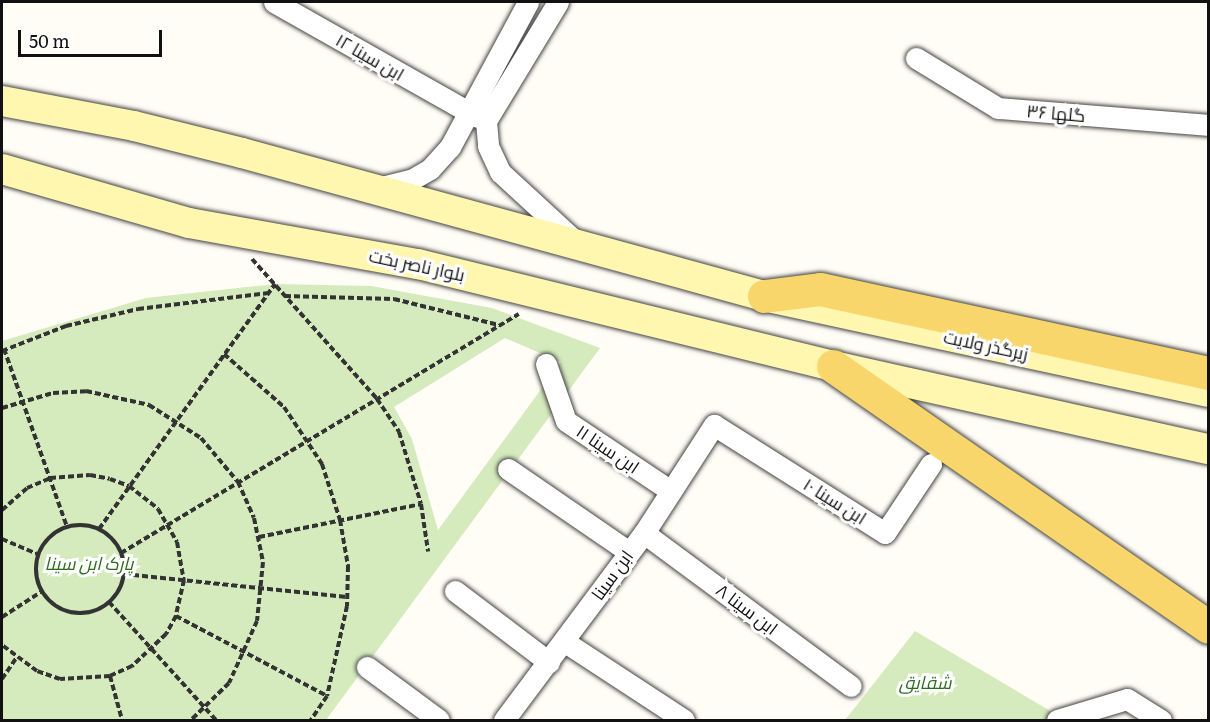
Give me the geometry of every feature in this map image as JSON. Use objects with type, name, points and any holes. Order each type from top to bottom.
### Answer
[{"type":"main road","points":[[2,101],[134,126],[378,188],[764,296],[820,289],[1209,373]]},
{"type":"main road","name":"بلوار ناصر بخت","points":[[2,169],[225,230],[418,264],[833,366]]},
{"type":"main road","name":"زیرگذر ولایت","points":[[764,296],[1209,392]]},
{"type":"main road","points":[[833,366],[1209,449]]},
{"type":"main road","points":[[833,366],[1209,627]]},
{"type":"street","name":"ابن سینا ۱۲","points":[[274,2],[466,112],[486,121]]},
{"type":"street","points":[[378,188],[411,180],[430,169],[450,147],[466,112],[528,2]]},
{"type":"street","points":[[558,2],[486,121],[488,146],[500,172],[582,246]]},
{"type":"street","name":"۳۶ گلها","points":[[916,58],[998,108],[1209,125]]},
{"type":"street","name":"ابن سینا ۱۱","points":[[546,363],[566,421],[671,491]]},
{"type":"street","name":"ابن سینا","points":[[504,720],[565,642],[644,532],[714,425]]},
{"type":"street","name":"ابن سینا ۱۰","points":[[714,425],[885,533],[931,464]]},
{"type":"street","points":[[508,468],[629,552]]},
{"type":"street","name":"ابن سینا ۸","points":[[644,532],[851,686]]},
{"type":"street","points":[[455,591],[549,662]]},
{"type":"street","points":[[565,642],[684,720]]},
{"type":"street","points":[[367,667],[439,720]]},
{"type":"street","points":[[1109,720],[1127,699]]},
{"type":"street","points":[[1058,720],[1127,699],[1161,720]]},
{"type":"path","points":[[225,230],[377,399],[399,432],[421,504],[428,551]]},
{"type":"path","points":[[99,529],[275,284]]},
{"type":"path","points":[[67,527],[3,350],[66,326],[138,309],[268,293]]},
{"type":"path","points":[[284,296],[394,300],[500,325]]},
{"type":"path","points":[[121,552],[549,296]]},
{"type":"path","points":[[224,354],[264,386],[308,441],[322,464],[340,520],[348,566],[347,597],[327,696],[311,720]]},
{"type":"path","points":[[2,408],[21,400],[53,393],[96,392],[149,405],[177,420],[208,444],[238,483],[259,537],[263,588],[246,653],[206,709],[191,720]]},
{"type":"path","points":[[2,510],[7,504],[50,478],[90,475],[129,486],[169,524],[180,551],[184,580],[176,616],[153,651],[110,676],[60,679],[16,658],[2,645]]},
{"type":"path","points":[[2,499],[7,504]]},
{"type":"path","points":[[259,537],[421,504]]},
{"type":"path","points":[[67,527],[99,529],[121,552],[124,573],[109,603],[86,613],[60,609],[41,592],[35,573],[38,554],[54,533],[67,527]]},
{"type":"path","points":[[2,539],[38,554]]},
{"type":"path","points":[[124,573],[347,597]]},
{"type":"path","points":[[2,617],[41,592]]},
{"type":"path","points":[[109,603],[216,720]]},
{"type":"path","points":[[176,616],[327,696]]},
{"type":"path","points":[[2,679],[16,658]]},
{"type":"path","points":[[110,676],[122,720]]},
{"type":"green space","name":"پارک ابن سینا","points":[[275,284],[371,286],[492,308],[600,348],[326,720],[2,720],[2,341],[146,298]],"holes":[[[505,338],[561,362],[438,530],[412,439],[394,407]]]},
{"type":"green space","name":"شقایق","points":[[915,631],[1064,719],[845,720]]}]
